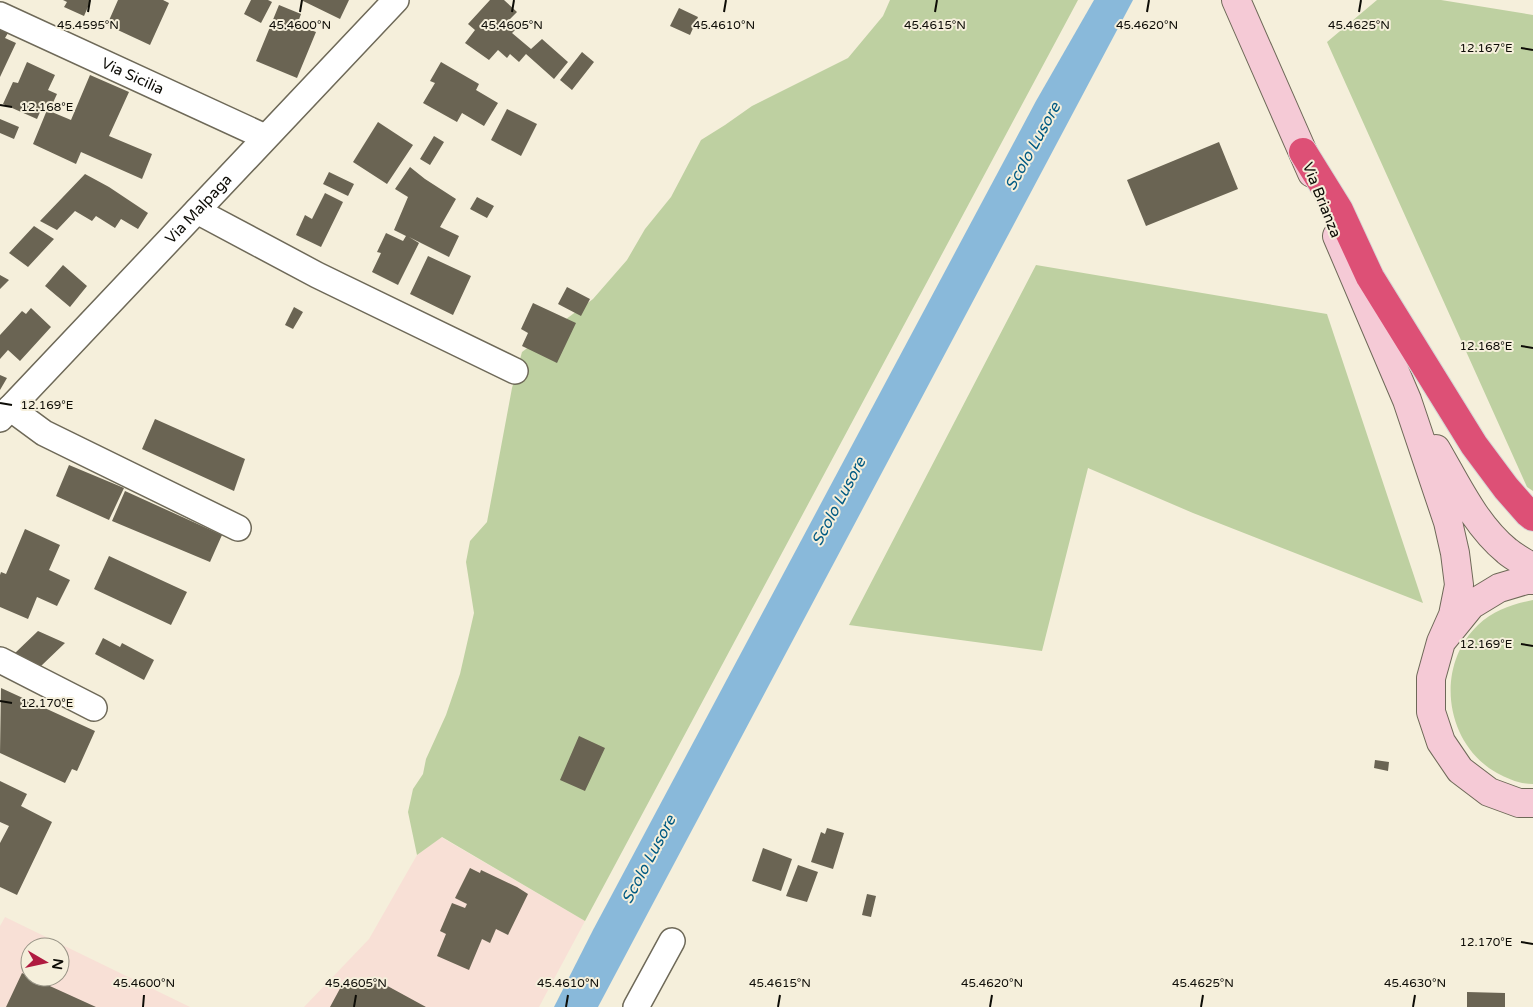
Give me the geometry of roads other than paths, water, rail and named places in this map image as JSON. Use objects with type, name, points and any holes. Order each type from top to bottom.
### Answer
[{"type":"highway","points":[[1303,152],[1339,210],[1370,276],[1474,445],[1506,488],[1528,513],[1533,516]]},
{"type":"main road","name":"Via Brianza","points":[[1236,0],[1303,152],[1407,400]]},
{"type":"main road","points":[[1407,400],[1462,494],[1487,530],[1508,552],[1533,568]]},
{"type":"main road","points":[[1407,400],[1448,522],[1459,585],[1453,615],[1431,678],[1431,712],[1441,742],[1460,770],[1489,792],[1528,806]]},
{"type":"main road","points":[[1442,642],[1471,605],[1499,588],[1533,580]]},
{"type":"street","name":"Via Malpaga","points":[[5,414],[396,0]]},
{"type":"street","name":"Via Sicilia","points":[[0,15],[266,137]]},
{"type":"street","points":[[197,211],[317,275],[515,371]]},
{"type":"street","points":[[5,414],[238,528]]},
{"type":"street","points":[[0,660],[94,708]]},
{"type":"street","points":[[636,1007],[672,941]]},
{"type":"water","name":"Scolo Lusore","points":[[1094,0],[1133,0],[598,1007],[554,1007],[593,930],[1036,101]]}]
